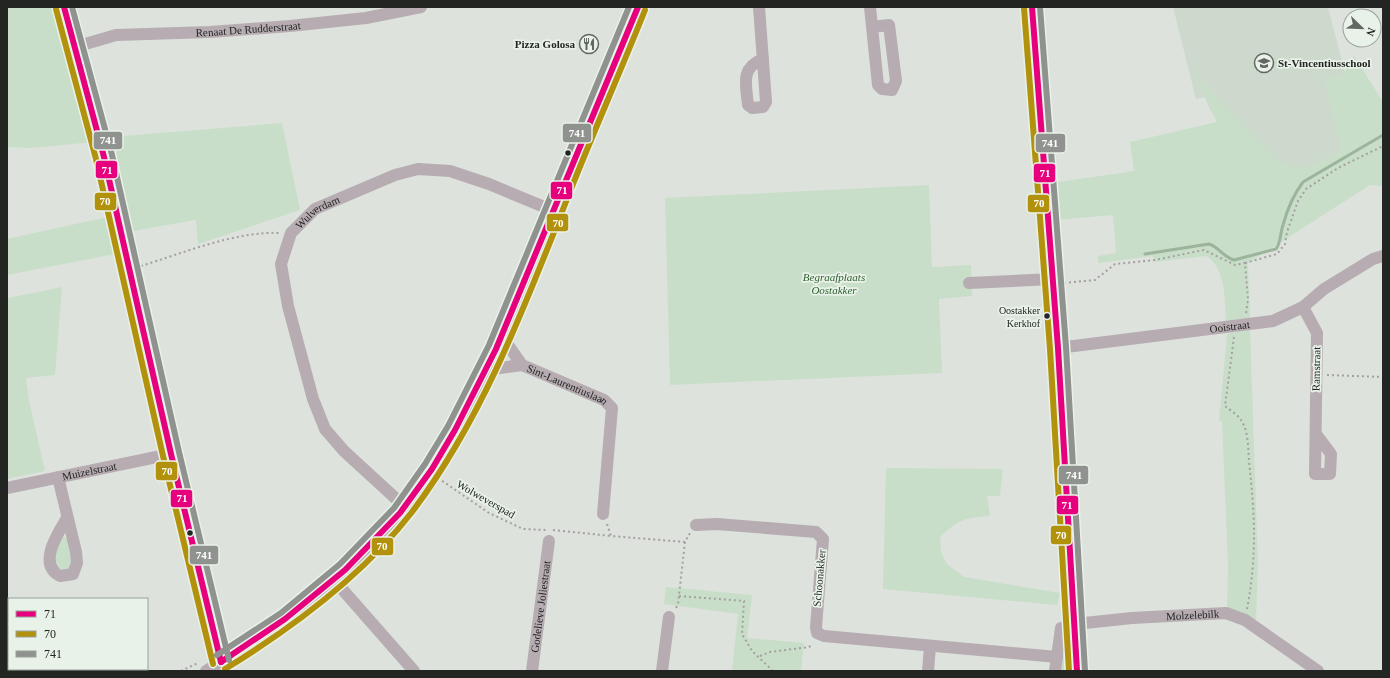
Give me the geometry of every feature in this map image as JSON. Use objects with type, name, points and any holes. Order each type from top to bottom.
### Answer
[{"type":"street","points":[[64,7],[104,157],[171,454],[222,667]]},
{"type":"street","name":"Renaat De Rudderstraat","points":[[75,47],[116,35],[210,32],[290,26],[366,18],[422,7]]},
{"type":"street","points":[[206,671],[222,667],[335,581],[405,507],[430,470],[456,429],[501,335],[638,7]]},
{"type":"street","points":[[759,7],[762,59]]},
{"type":"street","points":[[870,7],[872,27],[878,86],[882,90],[892,90],[896,81],[888,25],[872,27]]},
{"type":"street","points":[[1032,7],[1058,348],[1078,671]]},
{"type":"street","name":"Wulverdam","points":[[405,507],[344,452],[325,428],[311,392],[288,306],[281,264],[291,233],[315,209],[395,175],[418,169],[450,171],[489,184],[554,211]]},
{"type":"street","name":"Ooistraat","points":[[1058,348],[1273,321],[1303,307],[1324,288],[1373,258],[1383,256]]},
{"type":"street","points":[[969,283],[1053,283]]},
{"type":"street","name":"Ramstraat","points":[[1303,307],[1317,332],[1316,434]]},
{"type":"street","name":"Sint-Laurentiuslaan","points":[[501,335],[522,364],[604,400],[612,408],[603,514]]},
{"type":"street","points":[[485,370],[522,364]]},
{"type":"street","name":"Muizelstraat","points":[[7,488],[171,454]]},
{"type":"street","points":[[58,477],[68,518]]},
{"type":"street","name":"Schoonakker","points":[[696,525],[718,524],[816,532],[823,539],[816,627],[817,634],[824,636]]},
{"type":"street","name":"Godelieve Joliestraat","points":[[532,671],[549,542]]},
{"type":"street","points":[[335,581],[414,671]]},
{"type":"street","name":"Molzelebilk","points":[[1075,624],[1132,618],[1226,613],[1245,620],[1318,671]]},
{"type":"street","points":[[662,671],[669,617]]},
{"type":"street","points":[[1056,671],[1061,628],[1075,624]]},
{"type":"street","points":[[824,636],[1057,657]]},
{"type":"street","points":[[928,671],[930,646]]},
{"type":"path","points":[[1053,283],[1095,280],[1115,264],[1155,260],[1204,250],[1235,265],[1277,254],[1285,244],[1287,232],[1298,201],[1306,189],[1338,168],[1383,146]]},
{"type":"path","points":[[130,270],[240,236],[266,232],[291,233]]},
{"type":"path","points":[[1245,263],[1248,299],[1240,326],[1225,406],[1241,419],[1246,432],[1253,493],[1255,529],[1254,576],[1245,620]]},
{"type":"path","points":[[1316,374],[1383,377]]},
{"type":"path","name":"Wolweverspad","points":[[430,470],[440,480],[482,508],[523,529],[685,542]]},
{"type":"path","points":[[603,514],[611,536]]},
{"type":"path","points":[[669,617],[678,604],[685,542],[696,525]]},
{"type":"path","points":[[679,596],[744,601],[742,634],[752,651],[760,656],[773,671]]},
{"type":"path","points":[[760,656],[770,652],[809,647],[824,636]]},
{"type":"shaded area","name":"St-Vincentiusschool","points":[[1173,7],[1328,7],[1363,142],[1300,179],[1238,136],[1210,110],[1205,97],[1196,99]]},
{"type":"green space","points":[[7,7],[57,7],[93,142],[31,148],[7,147]]},
{"type":"green space","points":[[1354,56],[1383,102],[1383,186],[1370,185],[1248,263],[1250,319],[1226,322],[1221,278],[1213,262],[1207,256],[1155,262],[1153,256],[1098,263],[1098,256],[1116,253],[1113,215],[1056,220],[1052,183],[1134,171],[1130,142],[1217,122],[1193,73],[1280,162],[1298,167],[1306,167],[1319,162],[1341,149],[1324,78],[1342,76]]},
{"type":"green space","points":[[282,123],[300,210],[198,244],[196,220],[132,231],[111,137]]},
{"type":"green space","name":"Begraafplaats Oostakker","points":[[929,185],[932,267],[971,265],[972,296],[939,299],[942,373],[670,385],[665,198]]},
{"type":"green space","points":[[112,216],[120,253],[7,275],[7,239]]},
{"type":"green space","points":[[62,287],[55,375],[26,378],[29,401],[45,471],[7,479],[7,291],[8,298]]},
{"type":"green space","points":[[1250,328],[1258,564],[1256,620],[1227,608],[1228,567],[1222,421],[1219,421],[1227,334]]},
{"type":"green space","points":[[886,468],[1003,469],[1000,496],[987,496],[990,516],[963,520],[952,526],[940,537],[941,552],[947,564],[964,577],[1060,593],[1057,605],[883,589]]},
{"type":"green space","points":[[63,536],[67,539],[72,563],[69,569],[61,570],[57,565],[54,554]]},
{"type":"green space","points":[[666,587],[752,595],[747,638],[804,643],[801,671],[732,671],[738,614],[664,604]]},
{"type":"green space","points":[[1064,641],[1069,642],[1070,671],[1060,671]]},
{"type":"waterway","points":[[1145,254],[1209,244],[1216,247],[1230,259],[1234,260],[1276,249],[1279,244],[1282,228],[1289,208],[1303,182],[1383,135]]},
{"type":"transit line","name":"71","points":[[64,7],[104,157],[171,454],[221,662]]},
{"type":"transit line","name":"741","points":[[72,7],[112,155],[179,452],[229,660]]},
{"type":"transit line","name":"741","points":[[217,655],[281,613],[340,564],[394,508],[425,464],[448,426],[489,345],[629,7]]},
{"type":"transit line","name":"71","points":[[221,662],[285,619],[345,570],[400,513],[432,469],[455,430],[496,349],[638,7]]},
{"type":"transit line","name":"71","points":[[1032,7],[1058,348],[1077,671]]},
{"type":"transit line","name":"741","points":[[1040,7],[1066,347],[1085,671]]},
{"type":"transit line","name":"70","points":[[1024,8],[1050,349],[1069,671]]},
{"type":"transit line","name":"70","points":[[56,9],[96,159],[163,456],[213,664]]},
{"type":"transit line","name":"70","points":[[225,669],[301,618],[372,557],[412,512],[438,474],[484,395],[522,312],[645,10]]},
{"type":"place","name":"Pizza Golosa","points":[[589,44]]},
{"type":"place","name":"St-Vincentiusschool","points":[[1264,63]]},
{"type":"place","name":"Oostakker Kerkhof","points":[[1047,316]]}]
